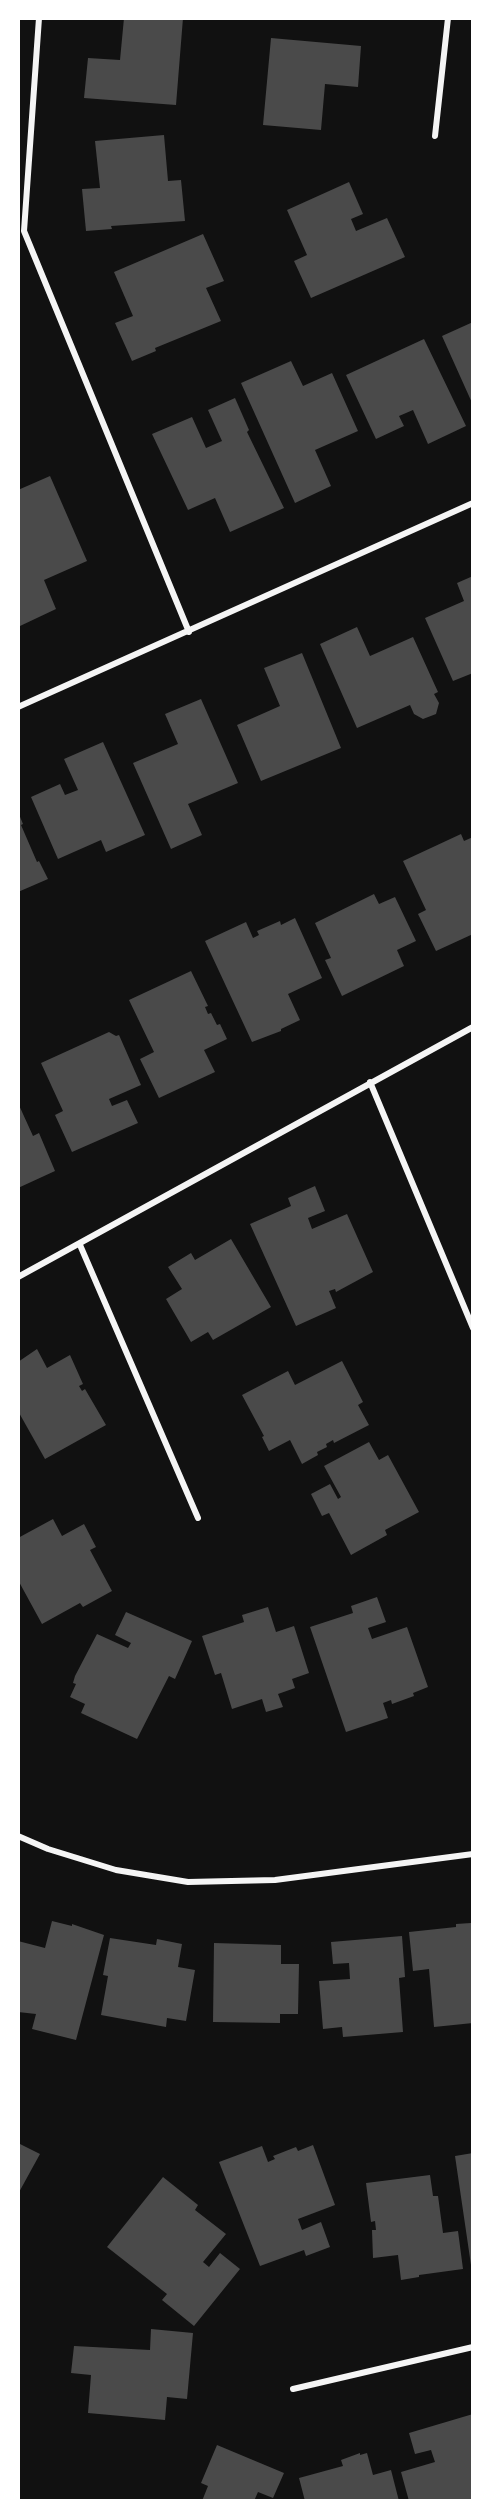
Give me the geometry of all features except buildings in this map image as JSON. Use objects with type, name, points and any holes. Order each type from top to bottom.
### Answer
[{"type":"street","points":[[39,18],[21,232],[189,632]]},
{"type":"street","points":[[435,136],[448,18]]},
{"type":"street","points":[[18,707],[473,503]]},
{"type":"street","points":[[18,1277],[80,1245],[370,1082],[473,1028]]},
{"type":"street","points":[[370,1082],[473,1328]]},
{"type":"street","points":[[80,1245],[198,1518]]},
{"type":"street","points":[[465,1306],[473,1303]]},
{"type":"street","points":[[18,1836],[48,1849],[116,1870],[188,1882],[275,1880],[473,1854]]},
{"type":"street","points":[[293,2389],[473,2348]]}]
